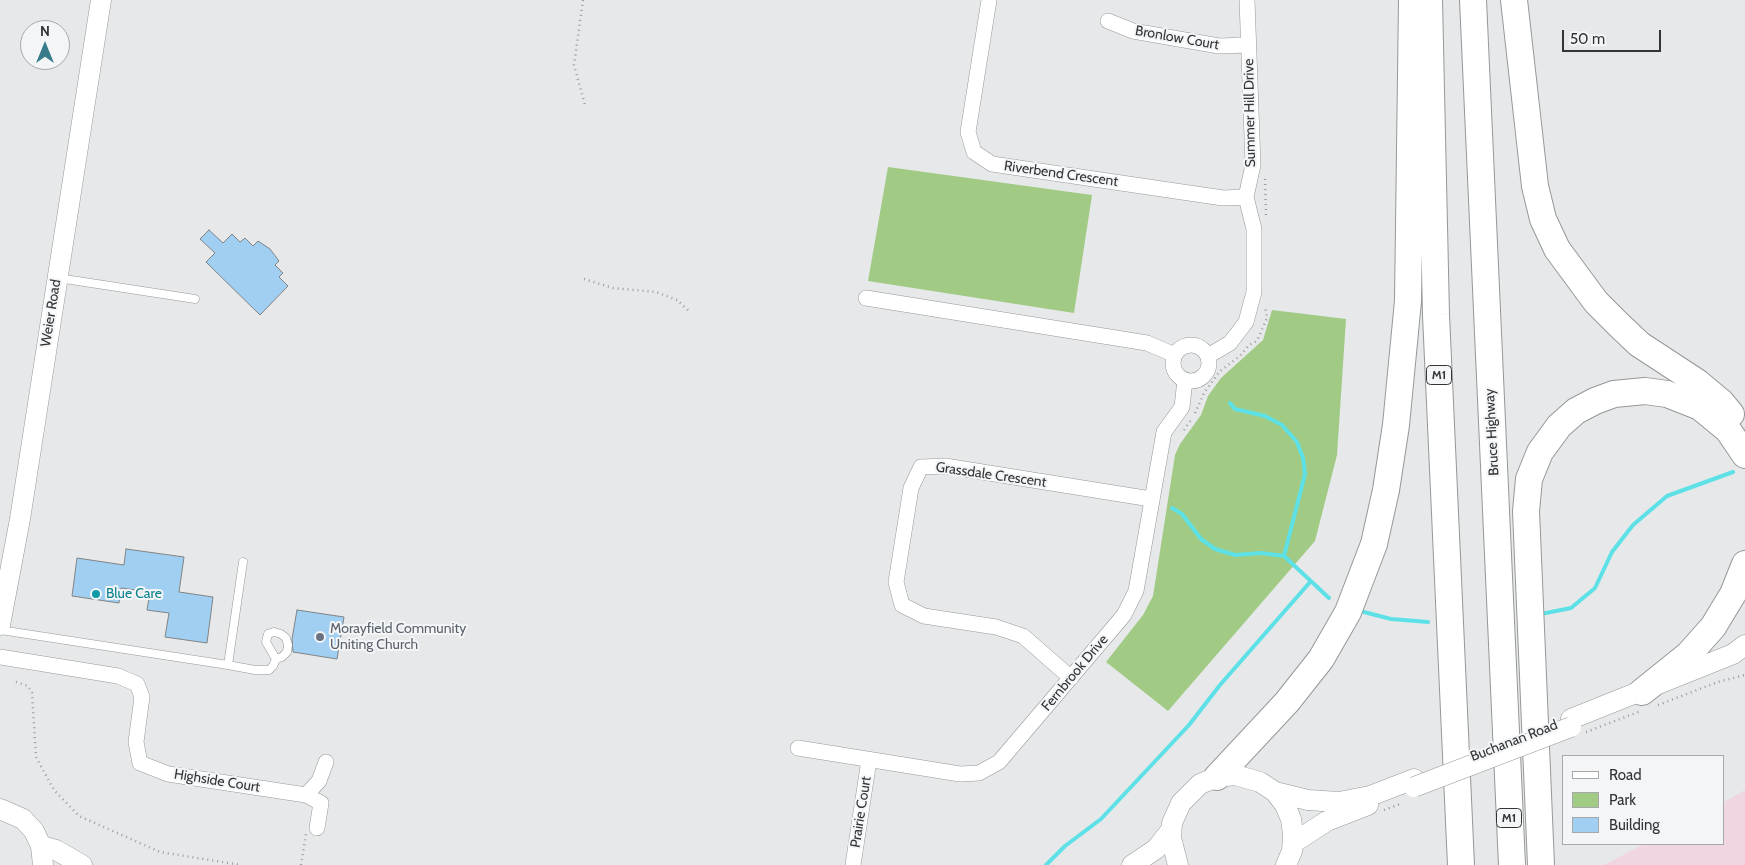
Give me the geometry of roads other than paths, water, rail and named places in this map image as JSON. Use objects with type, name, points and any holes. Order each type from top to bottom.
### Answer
[{"type":"highway","points":[[1217,777],[1287,702],[1321,658],[1352,604],[1374,544],[1386,490],[1396,425],[1408,301],[1412,0]]},
{"type":"highway","name":"M1","points":[[1429,0],[1436,314],[1461,865]]},
{"type":"highway","name":"Bruce Highway","points":[[1473,0],[1512,865]]},
{"type":"highway","points":[[1514,0],[1535,186],[1543,219],[1557,249],[1596,302],[1618,324],[1640,344],[1697,382],[1715,397],[1745,432]]},
{"type":"highway","points":[[1541,865],[1526,511],[1529,479],[1540,452],[1559,426],[1576,411],[1614,394],[1645,391],[1667,394],[1700,407],[1728,430],[1745,455]]},
{"type":"highway","points":[[1642,692],[1688,655],[1713,627],[1733,594],[1745,564]]},
{"type":"main road","name":"Weier Road","points":[[0,626],[20,519],[56,278],[102,0]]},
{"type":"main road","name":"Buchanan Road","points":[[1571,723],[1733,654],[1745,645]]},
{"type":"main road","name":"Buchanan Road","points":[[1293,843],[1327,822],[1414,783],[1571,723],[1709,674],[1745,664]]},
{"type":"main road","points":[[1178,865],[1172,847],[1171,830],[1177,810],[1185,798],[1200,784],[1217,777],[1234,775],[1252,778],[1275,792],[1285,805],[1291,819],[1293,843],[1286,865]]},
{"type":"main road","name":"Buchanan Road","points":[[1275,792],[1308,800],[1339,802],[1370,796],[1414,783]]},
{"type":"main road","points":[[0,792],[4,810],[23,819],[34,831],[42,855],[56,850],[82,865]]},
{"type":"main road","points":[[1132,865],[1156,849],[1171,830]]},
{"type":"street","name":"Riverbend Crescent","points":[[990,0],[968,132],[974,152],[992,164],[1223,198],[1246,197]]},
{"type":"street","name":"Summer Hill Drive","points":[[1208,356],[1230,343],[1246,322],[1254,292],[1254,229],[1246,197],[1253,165],[1247,0]]},
{"type":"street","name":"Bronlow Court","points":[[1108,21],[1133,31],[1219,46],[1248,45]]},
{"type":"street","points":[[866,298],[1147,343],[1175,355]]},
{"type":"street","points":[[1186,346],[1198,347],[1208,356],[1206,374],[1196,380],[1185,380],[1175,369],[1175,355],[1186,346]]},
{"type":"street","name":"Fernbrook Drive","points":[[798,748],[960,774],[979,774],[999,762],[1124,615],[1136,591],[1164,432],[1182,407],[1185,380]]},
{"type":"street","name":"Grassdale Crescent","points":[[1070,678],[1023,636],[996,627],[924,616],[902,605],[896,582],[911,488],[921,467],[945,466],[1151,499]]},
{"type":"street","name":"Highside Court","points":[[0,657],[118,676],[137,684],[142,697],[136,742],[140,763],[168,774],[306,795]]},
{"type":"street","name":"Prairie Court","points":[[853,865],[869,760]]},
{"type":"street","points":[[317,828],[321,802],[306,795],[319,781],[326,762]]},
{"type":"lane","points":[[56,278],[195,299]]},
{"type":"lane","points":[[228,665],[244,562]]},
{"type":"lane","points":[[0,630],[255,670],[269,670],[276,659]]},
{"type":"waterway","points":[[1230,403],[1235,409],[1265,416],[1282,425],[1297,442],[1303,458],[1305,474],[1284,556]]},
{"type":"waterway","points":[[1541,614],[1571,608],[1595,588],[1612,552],[1633,525],[1667,496],[1733,472]]},
{"type":"waterway","points":[[1172,508],[1182,514],[1201,539],[1215,549],[1235,555],[1261,553],[1284,556],[1329,598]]},
{"type":"waterway","points":[[1046,865],[1065,846],[1101,819],[1189,725],[1220,685],[1311,581]]},
{"type":"waterway","points":[[1360,611],[1391,619],[1428,622]]},
{"type":"place","name":"Blue Care","points":[[96,594]]},
{"type":"place","name":"Morayfield Community Uniting Church","points":[[320,637]]}]
